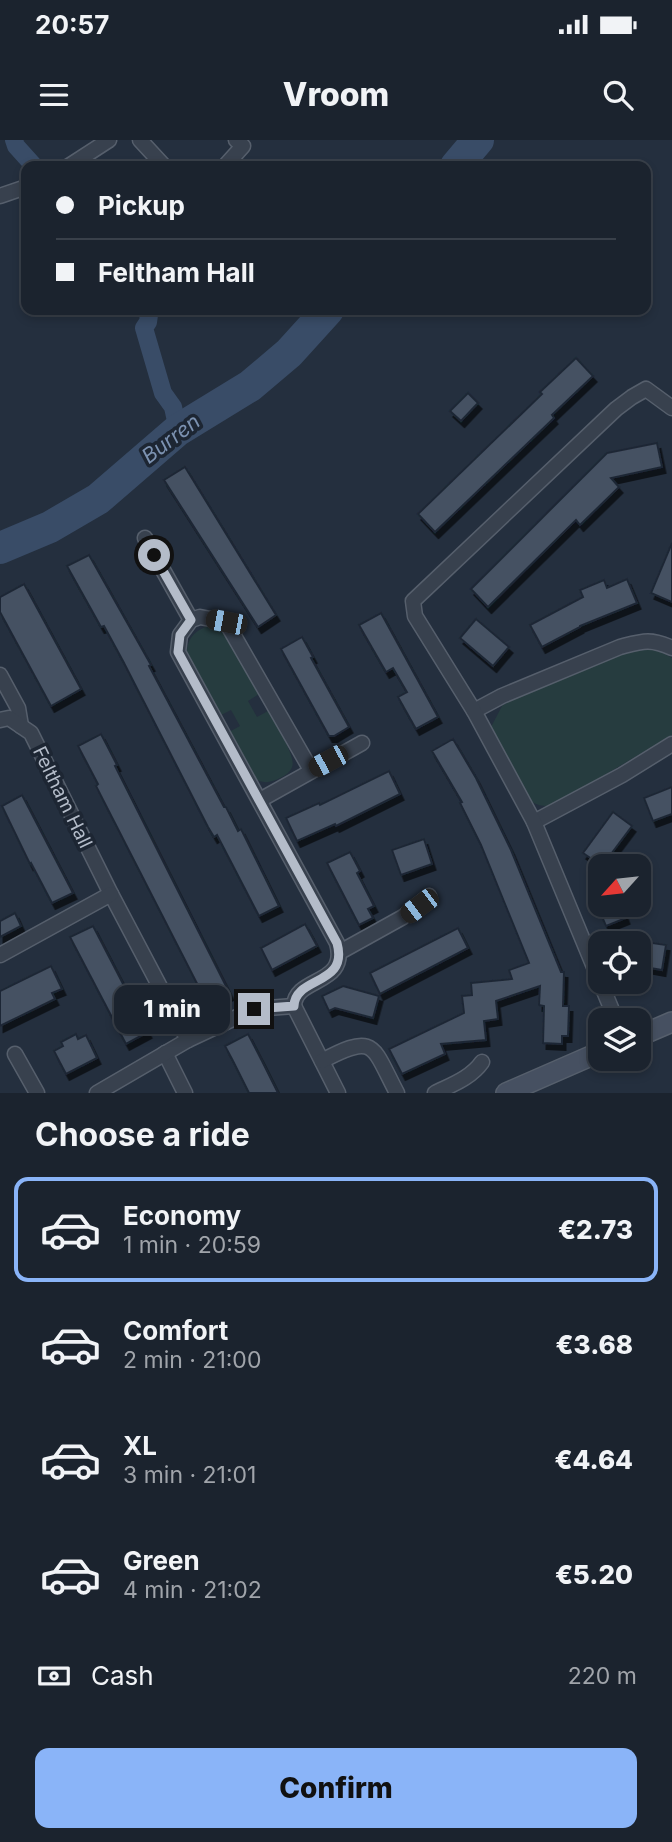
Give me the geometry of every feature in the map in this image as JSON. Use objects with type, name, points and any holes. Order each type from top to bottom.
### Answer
[{"type":"street","points":[[77,161],[109,140]]},
{"type":"street","points":[[140,140],[159,161]]},
{"type":"street","points":[[230,161],[243,146],[236,140]]},
{"type":"street","points":[[0,196],[21,189]]},
{"type":"street","points":[[611,1008],[534,822],[474,710],[415,616],[413,601],[632,397],[646,389],[672,408]]},
{"type":"street","points":[[145,538],[191,620]]},
{"type":"street","points":[[311,770],[226,622],[200,617],[191,620],[180,635],[178,652],[337,943],[340,953],[332,973],[299,992],[294,999],[294,1006],[338,1093]]},
{"type":"street","points":[[474,710],[502,696],[638,642],[656,641],[672,648]]},
{"type":"street","points":[[0,675],[18,708],[21,726]]},
{"type":"street","name":"Feltham Hall","points":[[0,720],[9,718],[31,733],[188,1040]]},
{"type":"street","points":[[260,800],[362,743]]},
{"type":"street","points":[[534,822],[622,775],[672,744]]},
{"type":"street","points":[[0,956],[111,894]]},
{"type":"street","points":[[340,953],[403,917],[429,896]]},
{"type":"street","points":[[97,1093],[188,1040],[254,1009],[294,1006]]},
{"type":"street","points":[[651,1031],[672,1022]]},
{"type":"street","points":[[322,1061],[351,1046],[368,1046],[377,1054],[397,1093]]},
{"type":"street","points":[[165,1053],[185,1093]]},
{"type":"street","points":[[15,1054],[37,1093]]},
{"type":"street","points":[[506,1093],[588,1057]]},
{"type":"street","points":[[435,1093],[464,1078],[482,1062]]},
{"type":"green space","points":[[205,627],[213,627],[227,635],[259,694],[248,701],[257,717],[268,711],[284,739],[293,762],[290,771],[280,778],[267,782],[253,778],[229,732],[240,726],[231,710],[219,716],[187,656],[191,638]]},
{"type":"green space","points":[[635,649],[657,650],[672,658],[672,735],[554,805],[541,806],[529,800],[490,729],[502,706],[516,697]]},
{"type":"water","points":[[92,489],[103,505],[0,560],[0,540],[73,503]]},
{"type":"building","points":[[576,358],[593,376],[552,415],[554,418],[435,532],[418,514]]},
{"type":"building","points":[[468,393],[478,403],[461,421],[450,411]]},
{"type":"building","points":[[657,443],[662,467],[611,478],[619,487],[580,525],[576,520],[488,607],[471,589],[607,453]]},
{"type":"building","points":[[185,467],[276,615],[258,627],[164,480]]},
{"type":"building","points":[[672,543],[672,602],[651,593]]},
{"type":"building","points":[[89,555],[151,665],[149,666],[224,807],[238,831],[241,829],[279,906],[259,916],[217,835],[214,837],[208,827],[123,661],[67,566]]},
{"type":"building","points":[[627,579],[637,603],[580,626],[542,647],[530,625],[583,597],[580,590],[604,580],[607,588]]},
{"type":"building","points":[[24,584],[81,689],[51,706],[0,612],[0,597]]},
{"type":"building","points":[[381,613],[438,717],[416,729],[398,697],[407,692],[393,668],[386,672],[359,625]]},
{"type":"building","points":[[476,619],[509,647],[493,666],[460,638]]},
{"type":"building","points":[[302,637],[349,727],[334,736],[329,736],[281,649]]},
{"type":"building","points":[[101,734],[230,994],[208,1005],[78,746]]},
{"type":"building","points":[[453,739],[476,778],[511,850],[561,972],[564,972],[563,1006],[569,1006],[568,1036],[562,1036],[562,1044],[543,1043],[544,1006],[539,1005],[540,986],[496,1001],[498,1019],[484,1021],[486,1040],[441,1044],[445,1054],[402,1074],[389,1049],[464,1013],[462,996],[472,995],[471,983],[512,979],[509,970],[529,963],[481,845],[460,803],[462,802],[432,751]]},
{"type":"building","points":[[389,771],[400,794],[336,826],[335,824],[297,841],[286,818],[319,803],[320,805]]},
{"type":"building","points":[[672,787],[672,814],[653,821],[644,798]]},
{"type":"building","points":[[22,795],[73,893],[52,903],[2,806]]},
{"type":"building","points":[[613,812],[632,826],[611,854],[588,854],[588,856],[583,853]]},
{"type":"building","points":[[424,839],[432,864],[401,875],[392,850]]},
{"type":"building","points":[[350,852],[360,871],[357,873],[374,906],[368,909],[373,918],[359,925],[327,863]]},
{"type":"building","points":[[15,913],[21,926],[0,937],[0,921]]},
{"type":"building","points":[[602,917],[626,917],[626,918],[606,926]]},
{"type":"building","points":[[305,924],[317,946],[272,970],[261,948]]},
{"type":"building","points":[[93,926],[148,1032],[126,1044],[70,937]]},
{"type":"building","points":[[458,928],[468,948],[380,994],[370,973]]},
{"type":"building","points":[[651,943],[666,945],[662,970],[651,968]]},
{"type":"building","points":[[51,966],[62,989],[52,993],[55,999],[0,1026],[0,991]]},
{"type":"building","points":[[343,986],[379,996],[373,1018],[335,1008],[329,1011],[322,996]]},
{"type":"building","points":[[76,1034],[78,1039],[86,1035],[97,1058],[66,1074],[54,1051],[63,1046],[61,1042]]},
{"type":"building","points":[[248,1034],[278,1093],[249,1093],[225,1046]]},
{"type":"waterway","points":[[14,140],[30,161]]},
{"type":"waterway","name":"Burren","points":[[460,161],[478,140]]},
{"type":"waterway","points":[[149,315],[144,328],[163,393],[173,407],[178,430]]},
{"type":"waterway","name":"Burren","points":[[0,548],[50,527],[98,499],[178,430],[250,386],[289,353],[323,315]]},
{"type":"route","points":[[154,555],[191,620],[180,635],[178,652],[340,953],[332,973],[299,992],[294,999],[294,1006],[254,1009]]}]
